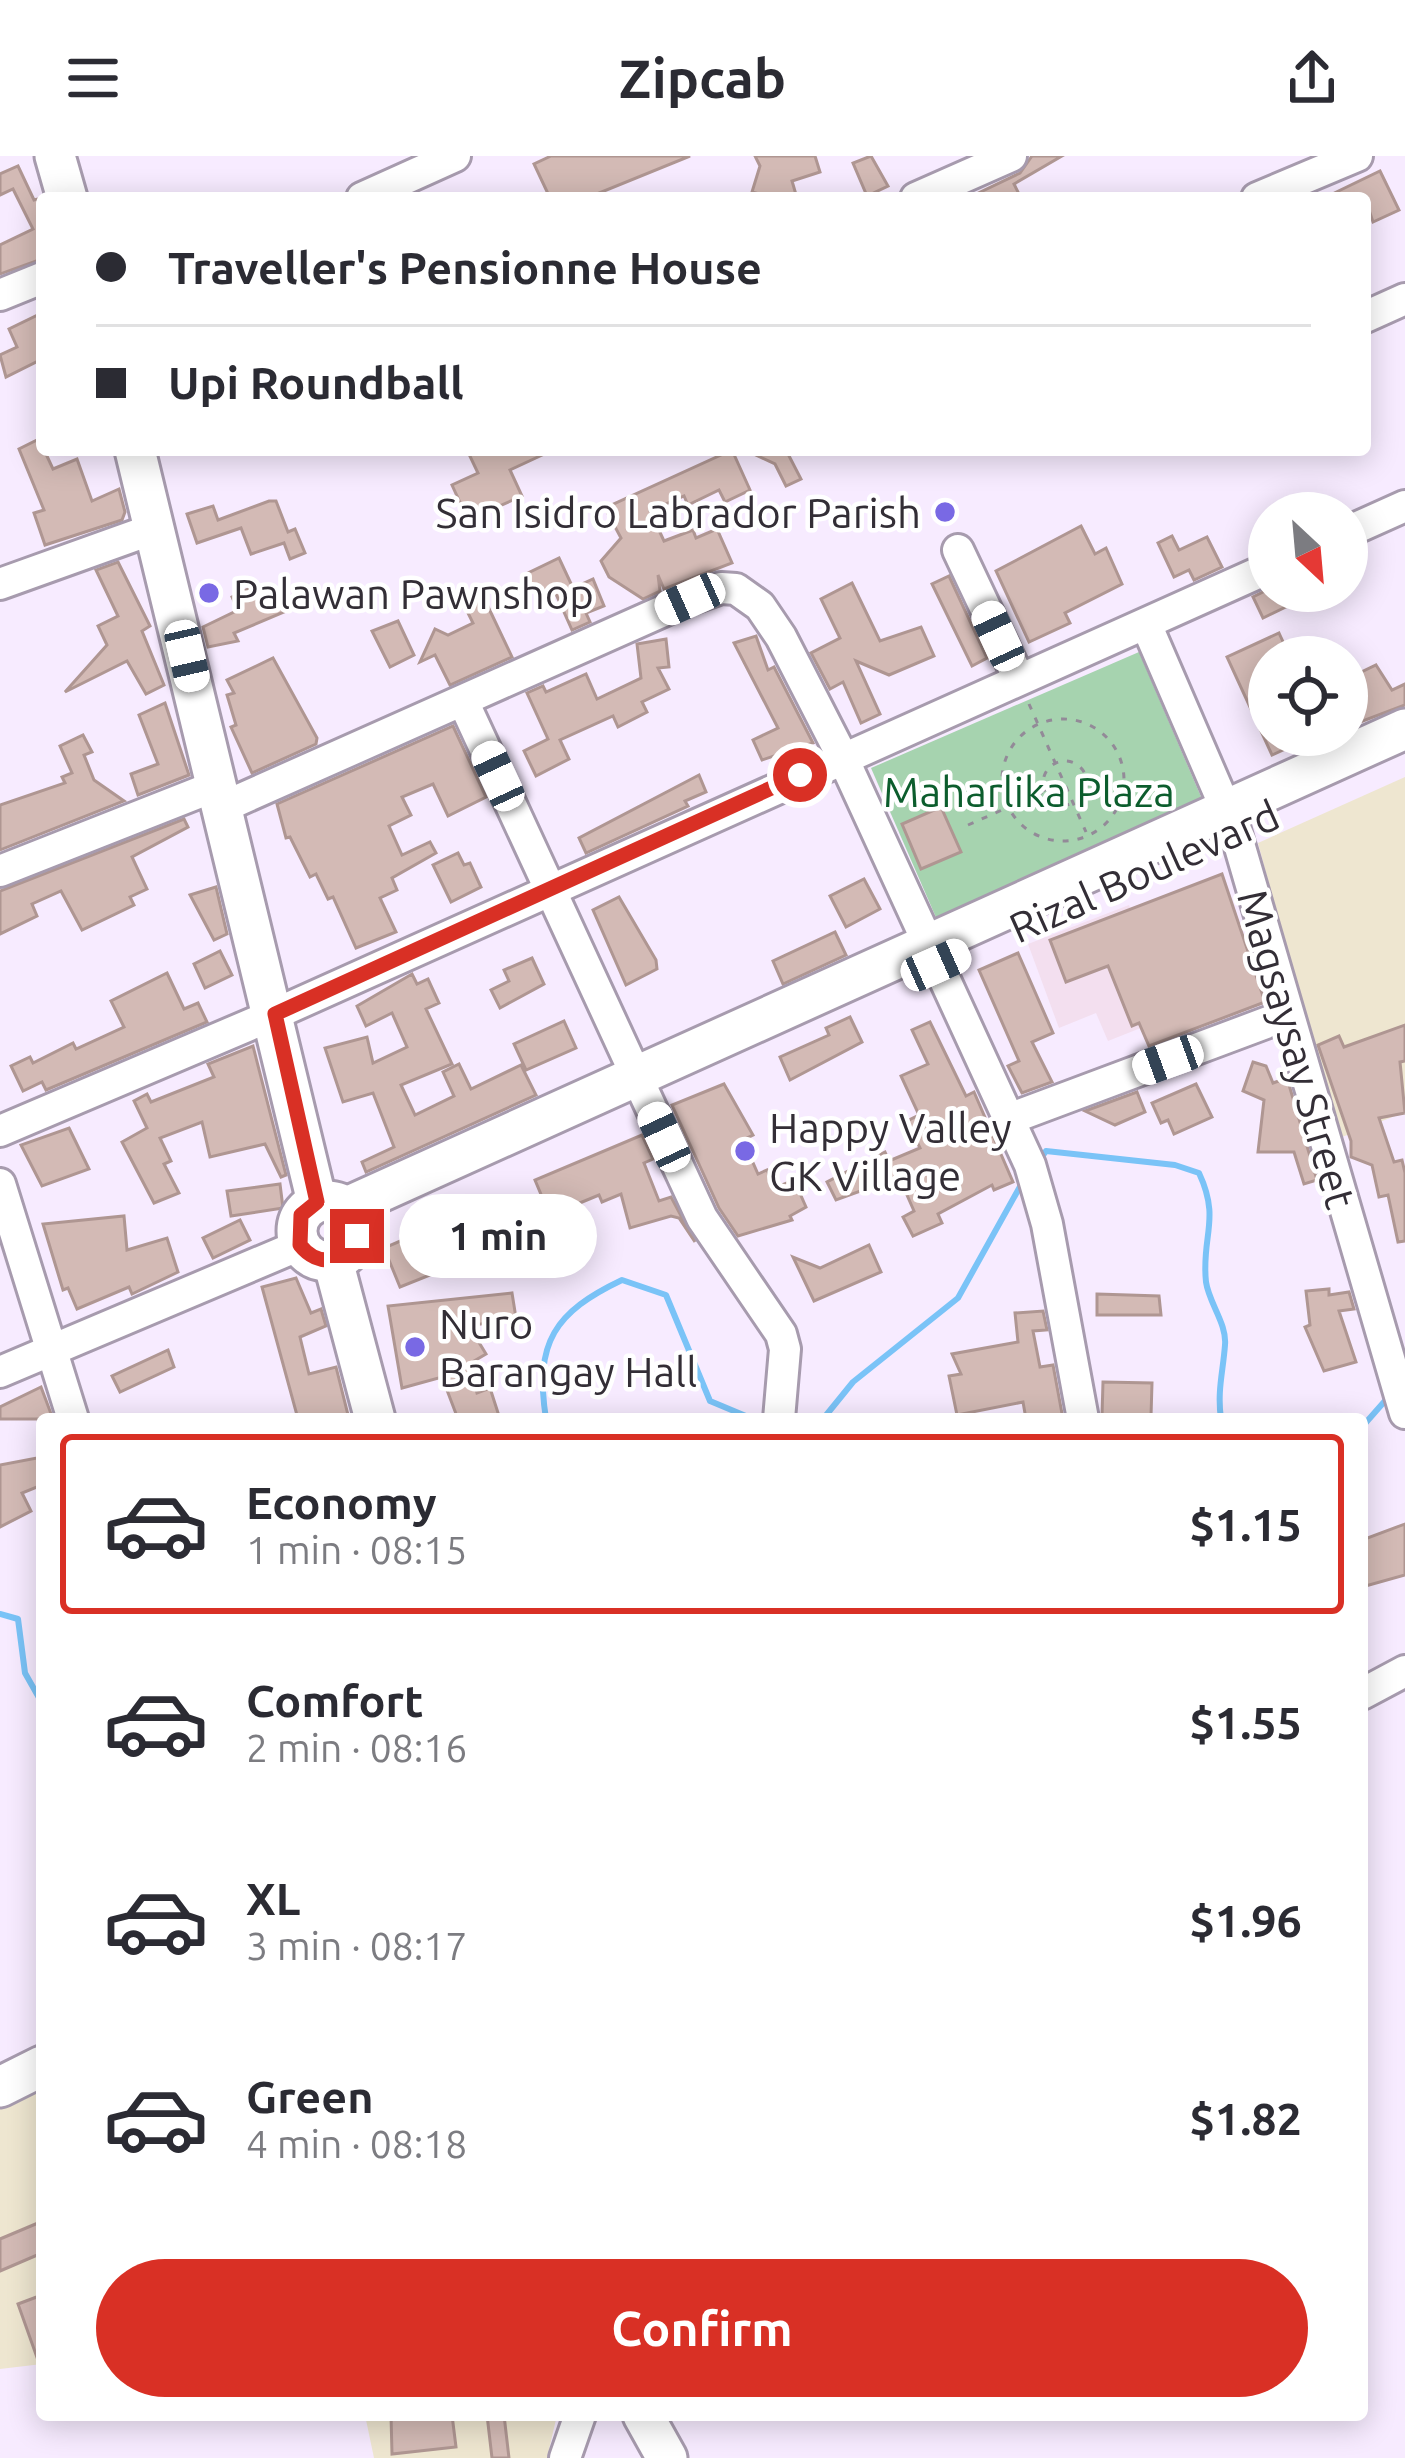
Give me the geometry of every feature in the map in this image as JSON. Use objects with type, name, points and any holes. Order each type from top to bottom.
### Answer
[{"type":"main road","points":[[55,156],[65,192]]},
{"type":"main road","points":[[137,456],[275,1014],[354,1245],[316,1253]]},
{"type":"main road","name":"Rizal Boulevard","points":[[932,955],[1094,851],[1231,820],[1405,729]]},
{"type":"main road","name":"Rizal Boulevard","points":[[340,1212],[640,1087],[1231,820],[1405,753]]},
{"type":"main road","points":[[340,1212],[301,1215],[372,1413]]},
{"type":"main road","points":[[0,2086],[36,2069]]},
{"type":"main road","points":[[646,2421],[667,2458]]},
{"type":"street","points":[[375,192],[454,156]]},
{"type":"street","points":[[930,192],[1011,156]]},
{"type":"street","points":[[1271,192],[1357,156]]},
{"type":"street","points":[[0,295],[36,280]]},
{"type":"street","points":[[1371,314],[1405,299]]},
{"type":"street","points":[[1368,523],[1405,506]]},
{"type":"street","points":[[0,584],[156,528]]},
{"type":"street","points":[[958,550],[1018,679]]},
{"type":"street","points":[[0,1131],[275,1014],[1248,578]]},
{"type":"street","points":[[0,872],[221,796],[463,701],[690,599],[721,588],[736,589],[760,606],[781,637],[842,756],[1010,1119],[1033,1174],[1082,1413]]},
{"type":"street","name":"Magsaysay Street","points":[[1146,624],[1231,820],[1400,1396]]},
{"type":"street","points":[[463,701],[702,1218],[781,1334],[785,1349],[779,1413]]},
{"type":"street","points":[[1010,1119],[1287,1015]]},
{"type":"street","points":[[0,1184],[71,1413]]},
{"type":"street","points":[[0,1372],[53,1348],[316,1253]]},
{"type":"street","points":[[1368,1691],[1405,1671]]},
{"type":"street","points":[[565,2458],[578,2421]]},
{"type":"path","points":[[1018,679],[1094,851]]},
{"type":"path","points":[[1084,723],[1103,735],[1117,753],[1124,776],[1121,798],[1094,851],[1044,838],[1022,826],[1008,808],[1002,783],[1006,759],[1018,738],[1039,724],[1084,723]]},
{"type":"path","points":[[1072,762],[1087,779],[1087,790],[1073,803],[1058,805],[1045,792],[1044,776],[1056,764],[1072,762]]},
{"type":"path","points":[[968,825],[1045,792]]},
{"type":"shaded area","points":[[1405,777],[1405,1112],[1337,1139],[1258,843]]},
{"type":"shaded area","points":[[1129,905],[1171,1016],[1108,1041],[1096,1013],[1059,1028],[1028,944]]},
{"type":"shaded area","points":[[36,2079],[36,2365],[0,2369],[0,2098]]},
{"type":"shaded area","points":[[366,2421],[556,2421],[547,2458],[374,2458]]},
{"type":"green space","name":"Maharlika Plaza","points":[[1139,652],[1205,806],[938,922],[871,768]]},
{"type":"building","points":[[551,156],[690,156],[602,192],[547,192],[534,164]]},
{"type":"building","points":[[755,156],[815,156],[820,172],[792,181],[795,192],[752,192],[760,166]]},
{"type":"building","points":[[871,156],[888,186],[865,192],[853,163]]},
{"type":"building","points":[[1032,156],[1062,156],[1014,184],[1018,192],[980,192],[1020,173]]},
{"type":"building","points":[[18,166],[36,200],[36,261],[0,274],[0,245],[33,229],[13,189],[0,195],[0,174]]},
{"type":"building","points":[[1380,171],[1399,210],[1373,222],[1371,192],[1336,192]]},
{"type":"building","points":[[36,316],[36,362],[6,377],[0,355],[17,347],[9,329]]},
{"type":"building","points":[[36,440],[36,456],[47,456],[53,469],[77,459],[92,501],[119,489],[125,512],[122,520],[45,545],[34,513],[44,510],[19,449]]},
{"type":"building","points":[[470,456],[540,456],[510,470],[522,496],[468,520],[452,485],[478,473]]},
{"type":"building","points":[[719,456],[735,456],[750,490],[725,502],[719,490],[688,505],[684,496],[650,511],[664,541],[693,530],[696,538],[717,529],[732,563],[664,589],[658,575],[660,591],[643,599],[609,577],[601,561],[621,538],[605,508]]},
{"type":"building","points":[[758,456],[789,456],[801,479],[786,486],[775,464]]},
{"type":"building","points":[[276,501],[288,532],[295,529],[305,553],[290,559],[284,543],[251,554],[241,528],[197,543],[187,514],[213,506],[218,520]]},
{"type":"building","points":[[1081,526],[1095,554],[1106,548],[1122,584],[1065,613],[1070,623],[1029,642],[996,571]]},
{"type":"building","points":[[1172,536],[1179,550],[1207,537],[1222,567],[1194,580],[1189,570],[1174,577],[1158,543]]},
{"type":"building","points":[[559,558],[573,588],[593,579],[604,606],[586,613],[590,622],[572,630],[555,592],[539,600],[526,574]]},
{"type":"building","points":[[118,562],[150,626],[142,631],[164,685],[146,694],[127,661],[65,692],[107,645],[98,626],[118,616],[96,570]]},
{"type":"building","points":[[949,576],[987,658],[972,666],[932,584]]},
{"type":"building","points":[[852,583],[880,641],[921,627],[934,656],[889,675],[856,661],[880,714],[861,723],[843,682],[830,689],[811,653],[840,638],[821,599]]},
{"type":"building","points":[[254,586],[259,597],[274,590],[284,612],[234,633],[238,641],[208,647],[203,627],[238,610],[232,597]]},
{"type":"building","points":[[483,596],[512,657],[450,685],[435,655],[420,662],[435,629],[448,635],[473,623],[464,605]]},
{"type":"building","points":[[398,621],[414,655],[390,667],[372,631]]},
{"type":"building","points":[[756,636],[768,670],[774,667],[813,743],[762,760],[753,740],[778,728],[734,643]]},
{"type":"building","points":[[666,639],[669,667],[658,668],[669,689],[642,702],[647,712],[618,727],[613,716],[560,740],[569,759],[536,776],[524,751],[548,739],[527,693],[543,686],[546,692],[586,674],[597,699],[641,678],[637,644]]},
{"type":"building","points":[[1248,647],[1248,703],[1227,657]]},
{"type":"building","points":[[273,658],[316,744],[252,773],[231,727],[236,725],[227,695],[234,693],[227,680]]},
{"type":"building","points":[[1376,665],[1392,690],[1405,684],[1405,705],[1368,719],[1368,669]]},
{"type":"building","points":[[165,703],[189,775],[138,795],[131,774],[158,764],[139,715]]},
{"type":"building","points":[[453,726],[486,797],[448,816],[433,784],[402,797],[411,815],[389,826],[402,855],[430,842],[436,853],[392,878],[397,890],[380,898],[396,932],[356,948],[333,897],[328,899],[316,874],[310,877],[290,837],[286,838],[277,804]]},
{"type":"building","points":[[83,735],[92,752],[84,755],[94,780],[124,801],[0,850],[0,805],[65,783],[62,777],[72,773],[60,746]]},
{"type":"building","points":[[699,775],[706,792],[685,801],[688,806],[586,853],[579,838]]},
{"type":"building","points":[[941,807],[961,852],[921,869],[902,824]]},
{"type":"building","points":[[184,819],[188,827],[132,857],[147,889],[130,897],[134,905],[82,930],[61,891],[32,904],[37,916],[0,934],[0,891]]},
{"type":"building","points":[[458,853],[464,865],[470,863],[481,887],[451,902],[433,865]]},
{"type":"building","points":[[1222,874],[1265,1002],[1149,1046],[1139,1023],[1132,1026],[1108,966],[1066,982],[1050,940]]},
{"type":"building","points":[[864,879],[880,909],[846,927],[830,896]]},
{"type":"building","points":[[216,887],[227,934],[214,940],[190,895]]},
{"type":"building","points":[[619,897],[657,969],[626,985],[593,910]]},
{"type":"building","points":[[835,932],[846,955],[783,984],[773,961]]},
{"type":"building","points":[[220,951],[232,975],[205,988],[194,964]]},
{"type":"building","points":[[1018,953],[1053,1033],[1032,1042],[1052,1082],[1022,1093],[1008,1066],[1019,1061],[979,970]]},
{"type":"building","points":[[532,958],[544,984],[500,1008],[491,990],[509,981],[504,970]]},
{"type":"building","points":[[167,973],[184,1009],[198,1003],[207,1022],[46,1090],[42,1082],[23,1091],[11,1066],[30,1057],[33,1063],[73,1043],[76,1049],[124,1027],[111,1001]]},
{"type":"building","points":[[412,974],[417,984],[428,979],[439,1003],[426,1009],[452,1064],[401,1085],[415,1115],[454,1096],[443,1072],[459,1064],[471,1089],[521,1065],[536,1095],[366,1172],[362,1162],[394,1147],[373,1093],[343,1102],[325,1048],[367,1037],[373,1063],[407,1047],[392,1013],[366,1026],[357,1006]]},
{"type":"building","points":[[850,1017],[862,1042],[790,1080],[780,1057],[829,1035],[826,1028]]},
{"type":"building","points":[[564,1021],[576,1048],[526,1070],[514,1044]]},
{"type":"building","points":[[930,1022],[966,1096],[974,1092],[1013,1182],[994,1190],[992,1185],[938,1214],[942,1223],[913,1236],[903,1217],[914,1211],[899,1177],[836,1200],[827,1182],[885,1152],[889,1161],[920,1148],[907,1121],[919,1115],[901,1076],[928,1064],[912,1030]]},
{"type":"building","points":[[1405,1025],[1405,1061],[1400,1062],[1405,1113],[1379,1118],[1394,1162],[1402,1160],[1405,1173],[1405,1241],[1398,1242],[1388,1195],[1379,1197],[1372,1165],[1351,1157],[1351,1141],[1318,1045],[1339,1036],[1344,1047]]},
{"type":"building","points":[[253,1046],[286,1175],[281,1177],[265,1144],[210,1157],[202,1122],[160,1138],[171,1161],[164,1164],[179,1193],[154,1203],[122,1142],[147,1128],[134,1101],[147,1094],[151,1102],[214,1077],[208,1064]]},
{"type":"building","points":[[1253,1062],[1266,1066],[1273,1083],[1287,1078],[1317,1180],[1304,1184],[1294,1152],[1258,1152],[1264,1100],[1243,1091]]},
{"type":"building","points":[[724,1084],[753,1135],[743,1140],[758,1174],[767,1170],[775,1188],[794,1180],[806,1207],[790,1216],[792,1220],[738,1236],[719,1208],[672,1105]]},
{"type":"building","points":[[1196,1084],[1212,1117],[1174,1134],[1168,1120],[1161,1123],[1152,1103]]},
{"type":"building","points":[[1137,1092],[1145,1112],[1115,1125],[1085,1111]]},
{"type":"building","points":[[69,1128],[89,1169],[42,1186],[21,1145]]},
{"type":"building","points":[[642,1135],[653,1159],[644,1163],[659,1201],[671,1197],[695,1242],[679,1218],[671,1216],[630,1228],[621,1194],[602,1202],[599,1195],[575,1205],[573,1201],[548,1211],[535,1180]]},
{"type":"building","points":[[280,1184],[283,1208],[231,1216],[227,1191]]},
{"type":"building","points":[[124,1216],[127,1250],[167,1238],[178,1272],[132,1294],[129,1287],[77,1309],[68,1288],[63,1290],[43,1224]]},
{"type":"building","points":[[240,1220],[250,1240],[213,1258],[203,1238]]},
{"type":"building","points":[[428,1229],[445,1269],[400,1287],[384,1248]]},
{"type":"building","points":[[869,1245],[881,1272],[814,1301],[793,1257],[820,1268]]},
{"type":"building","points":[[296,1278],[311,1313],[321,1309],[326,1326],[300,1337],[309,1374],[336,1367],[348,1413],[296,1413],[262,1287]]},
{"type":"building","points":[[1329,1289],[1329,1295],[1349,1292],[1354,1309],[1339,1311],[1356,1362],[1324,1371],[1305,1327],[1310,1325],[1306,1291]]},
{"type":"building","points":[[512,1293],[516,1318],[469,1326],[486,1354],[469,1364],[477,1393],[490,1388],[498,1413],[456,1413],[442,1377],[402,1388],[388,1306]]},
{"type":"building","points":[[1097,1294],[1159,1296],[1161,1315],[1097,1315]]},
{"type":"building","points":[[1043,1311],[1047,1330],[1033,1331],[1040,1367],[1053,1365],[1062,1413],[1025,1413],[1023,1402],[957,1413],[949,1376],[961,1374],[952,1354],[1018,1342],[1015,1313]]},
{"type":"building","points":[[168,1350],[174,1367],[120,1392],[112,1376]]},
{"type":"building","points":[[1103,1382],[1152,1383],[1151,1413],[1102,1413]]},
{"type":"building","points":[[41,1387],[51,1413],[36,1413],[36,1419],[0,1419],[0,1407]]},
{"type":"building","points":[[36,1458],[36,1487],[22,1493],[31,1511],[0,1527],[0,1465]]},
{"type":"building","points":[[1405,1524],[1405,1575],[1368,1585],[1368,1538]]},
{"type":"building","points":[[36,2224],[36,2256],[0,2271],[0,2239]]},
{"type":"building","points":[[36,2297],[36,2355],[18,2304]]},
{"type":"building","points":[[391,2421],[453,2421],[456,2447],[392,2454]]},
{"type":"building","points":[[488,2421],[505,2421],[509,2458],[492,2458]]},
{"type":"waterway","points":[[1041,1158],[1046,1151],[1175,1165],[1199,1173],[1210,1216],[1206,1282],[1225,1337],[1221,1413]]},
{"type":"waterway","points":[[828,1413],[853,1382],[958,1298],[1022,1183]]},
{"type":"waterway","points":[[545,1413],[543,1369],[554,1333],[580,1304],[622,1280],[666,1295],[710,1401],[739,1413]]},
{"type":"waterway","points":[[1368,1420],[1391,1394]]},
{"type":"waterway","points":[[0,1614],[18,1619],[25,1673],[36,1692]]},
{"type":"place","name":"San Isidro Labrador Parish","points":[[945,512]]},
{"type":"place","name":"Palawan Pawnshop","points":[[209,593]]},
{"type":"place","name":"Happy Valley GK Village","points":[[745,1151]]},
{"type":"place","name":"Nuro Barangay Hall","points":[[415,1347]]},
{"type":"route","points":[[357,1236],[349,1252],[333,1261],[314,1258],[300,1245],[301,1215],[317,1202],[275,1014],[800,775]]}]
